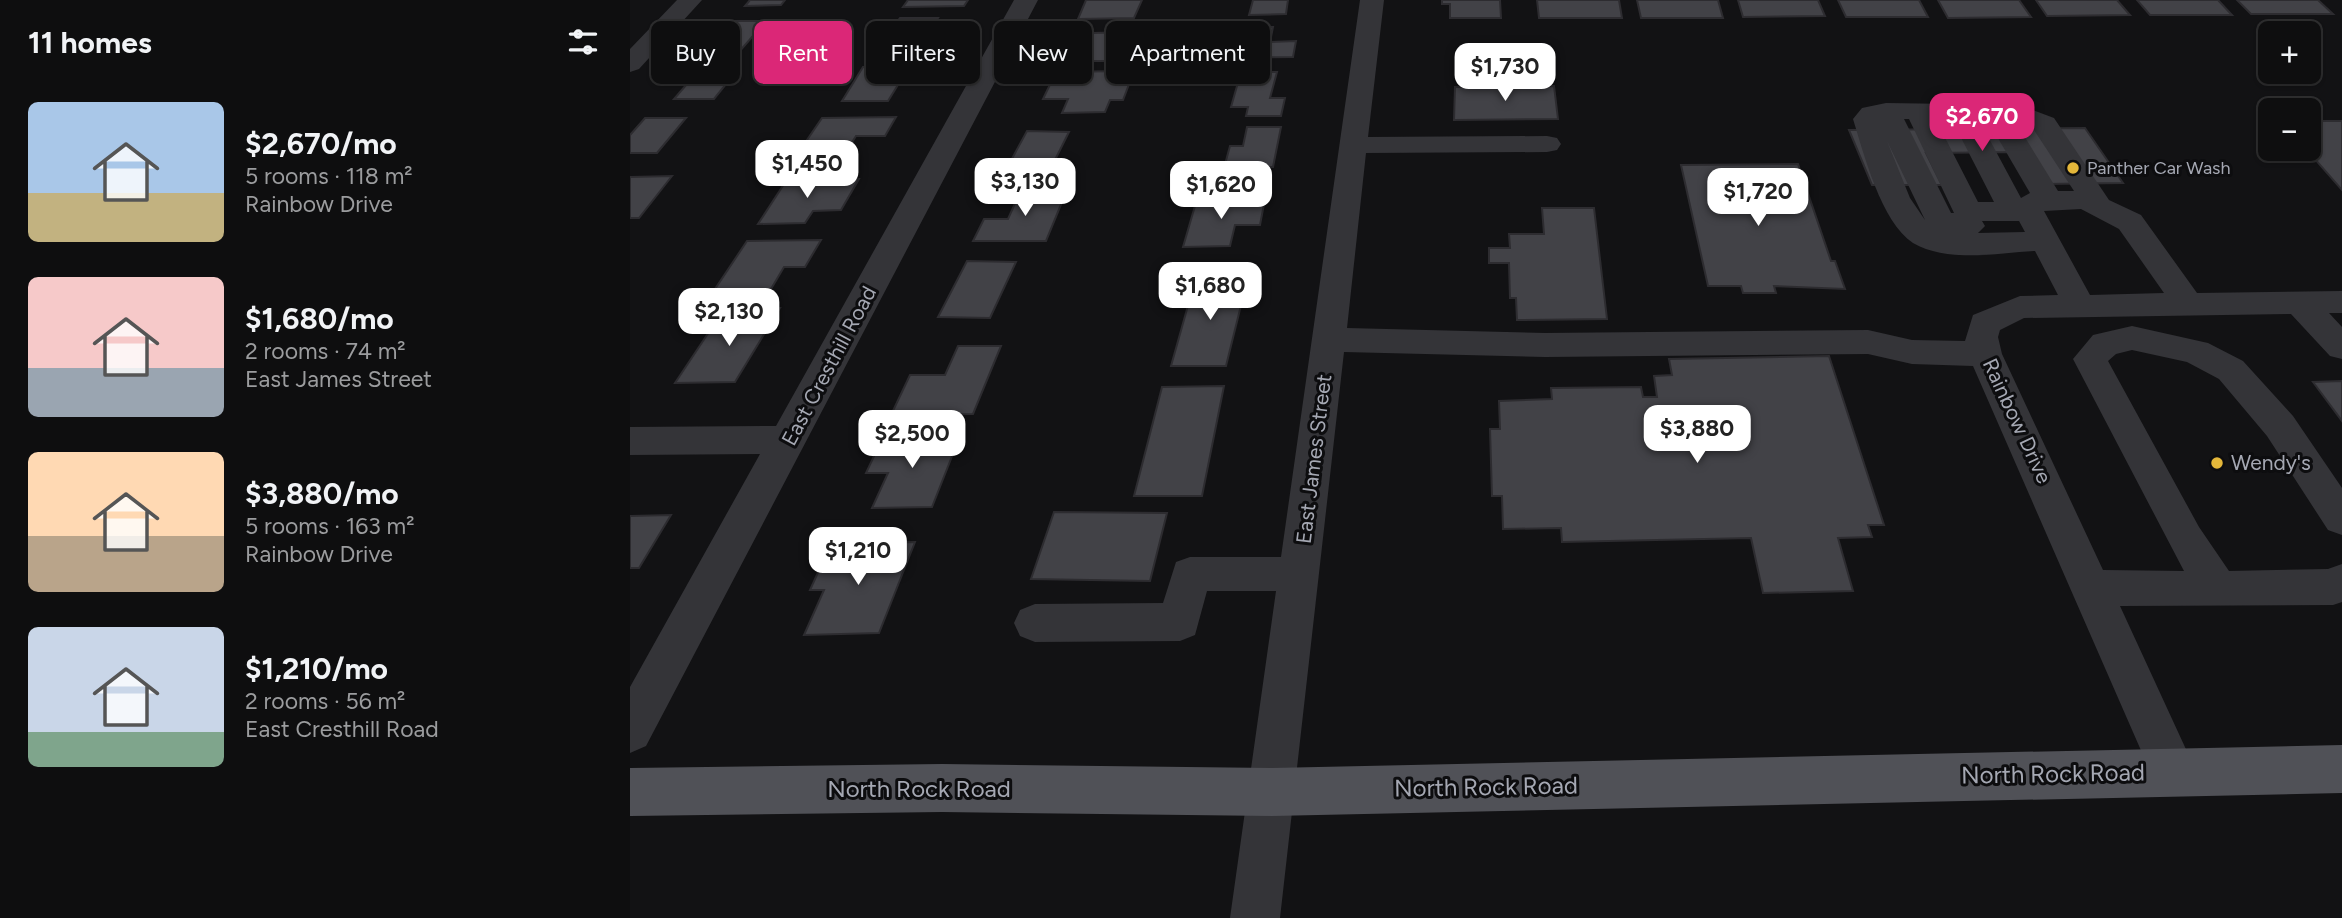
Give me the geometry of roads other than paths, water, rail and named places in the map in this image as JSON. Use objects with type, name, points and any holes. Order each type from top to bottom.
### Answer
[{"type":"main road","name":"North Rock Road","points":[[630,792],[942,788],[1272,792],[2173,771],[2339,775]]},
{"type":"street","points":[[630,64],[691,0]]},
{"type":"street","name":"East Cresthill Road","points":[[630,732],[1026,0]]},
{"type":"street","name":"East James Street","points":[[1255,918],[1372,0]]},
{"type":"street","points":[[2099,207],[2044,124],[2019,113],[1886,111],[1871,114],[1866,120],[1902,209],[1924,236],[1942,242],[2086,200],[2099,207],[2130,222],[2188,304]]},
{"type":"street","points":[[1960,112],[1968,212],[2029,215]]},
{"type":"street","points":[[1960,112],[2029,215],[2096,305],[2132,338]]},
{"type":"street","points":[[1354,145],[1547,144]]},
{"type":"street","name":"Rainbow Drive","points":[[2173,771],[1985,354],[1981,337],[1986,323],[2020,306],[2342,302]]},
{"type":"street","points":[[2299,303],[2342,347]]},
{"type":"street","points":[[2218,589],[2185,540],[2090,359],[2105,344],[2132,338],[2196,352],[2231,370],[2280,426],[2342,519]]},
{"type":"street","points":[[1329,340],[1545,345],[1628,342],[1868,342],[1912,352],[1985,354]]},
{"type":"street","points":[[630,441],[789,440]]},
{"type":"street","points":[[1035,623],[1180,622],[1190,574],[1300,574]]},
{"type":"street","points":[[2092,588],[2333,587],[2342,582]]},
{"type":"place","name":"Panther Car Wash","points":[[2073,168]]},
{"type":"place","name":"Wendy's","points":[[2217,463]]}]
